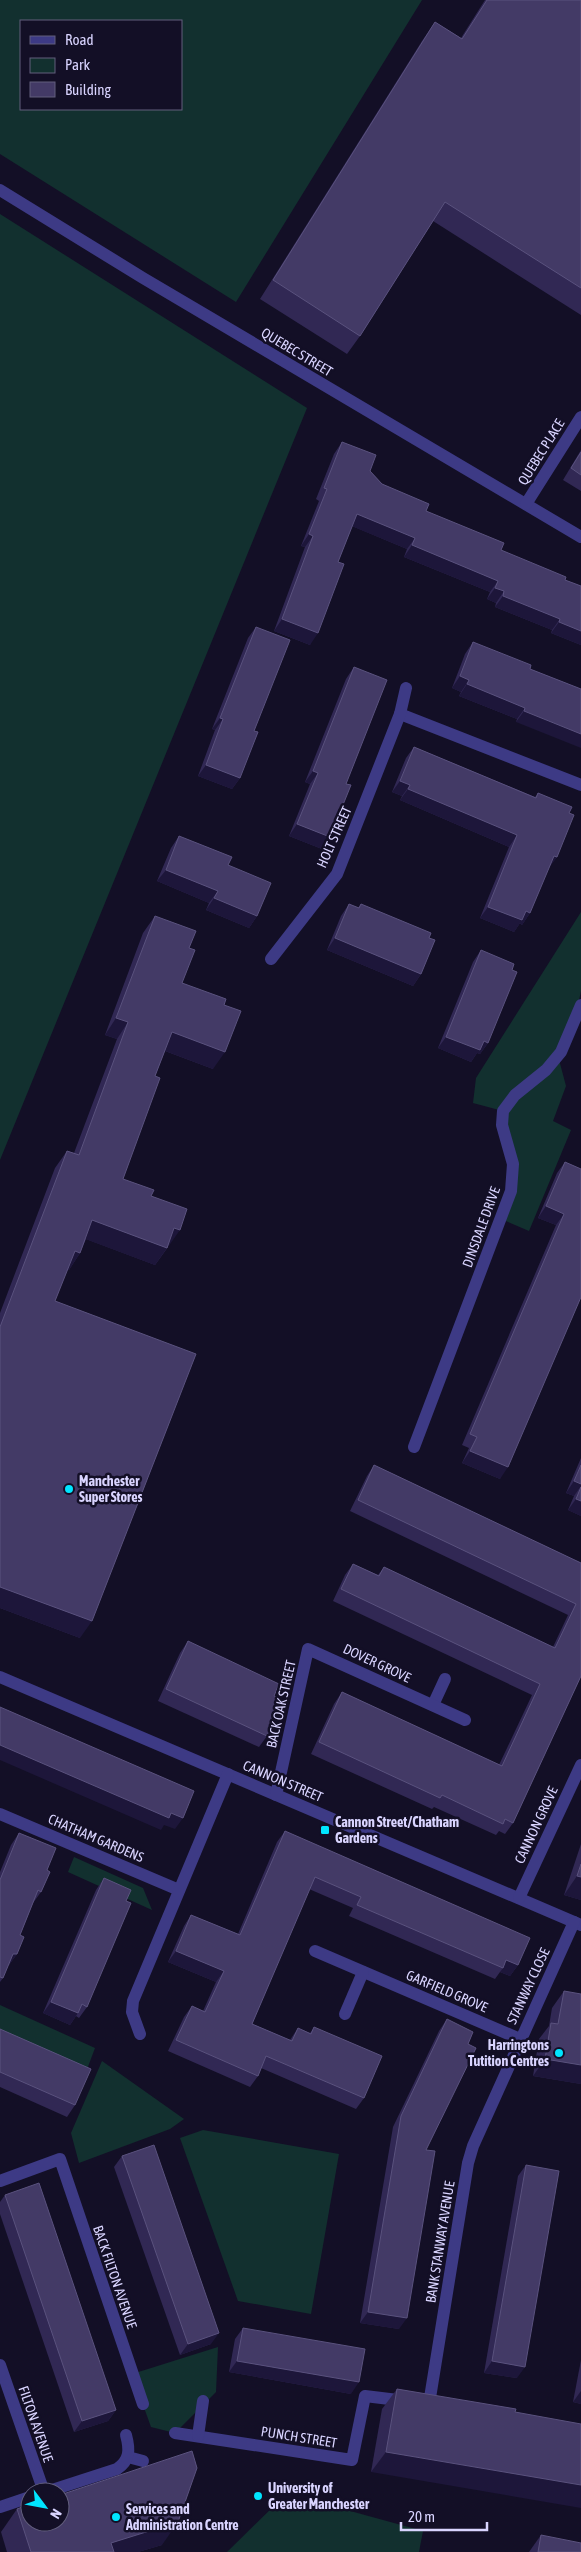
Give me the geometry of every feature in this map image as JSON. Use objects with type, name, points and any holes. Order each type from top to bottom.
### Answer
[{"type":"street","name":"QUEBEC STREET","points":[[0,190],[151,282],[581,537]]},
{"type":"street","name":"QUEBEC PLACE","points":[[526,504],[581,417]]},
{"type":"street","name":"HOLT STREET","points":[[271,959],[337,874],[400,714],[406,688]]},
{"type":"street","points":[[400,714],[581,785]]},
{"type":"street","name":"DINSDALE DRIVE","points":[[414,1447],[510,1191],[514,1164],[502,1125],[503,1111],[515,1095],[546,1070],[561,1052],[581,1005]]},
{"type":"street","name":"DOVER GROVE","points":[[308,1648],[465,1720]]},
{"type":"street","name":"BACK OAK STREET","points":[[276,1795],[308,1648]]},
{"type":"street","name":"CANNON STREET","points":[[0,1677],[578,1924]]},
{"type":"street","points":[[433,1705],[445,1679]]},
{"type":"street","name":"CANNON GROVE","points":[[519,1898],[581,1765]]},
{"type":"street","points":[[140,2034],[132,2012],[133,2001],[228,1774]]},
{"type":"street","name":"CHATHAM GARDENS","points":[[0,1814],[179,1890]]},
{"type":"street","name":"STANWAY CLOSE","points":[[497,2089],[520,2038],[578,1924]]},
{"type":"street","name":"GARFIELD GROVE","points":[[315,1952],[520,2038]]},
{"type":"street","points":[[345,2014],[363,1972]]},
{"type":"street","name":"BANK STANWAY AVENUE","points":[[434,2405],[468,2163],[497,2089]]},
{"type":"street","name":"BACK FILTON AVENUE","points":[[0,2181],[60,2159],[142,2404]]},
{"type":"street","name":"FILTON AVENUE","points":[[0,2365],[41,2482]]},
{"type":"street","name":"PUNCH STREET","points":[[176,2433],[352,2460],[365,2396],[434,2405]]},
{"type":"street","points":[[198,2436],[204,2401]]},
{"type":"street","points":[[70,2484],[117,2469],[128,2457],[129,2448],[126,2435]]},
{"type":"street","points":[[128,2457],[143,2461]]},
{"type":"street","points":[[0,2507],[20,2500]]},
{"type":"green space","points":[[0,0],[422,0],[236,302],[0,154]]},
{"type":"green space","points":[[0,214],[307,408],[0,1160]]},
{"type":"green space","points":[[581,912],[581,991],[574,1024],[558,1056],[566,1086],[553,1121],[571,1130],[529,1231],[501,1219],[513,1171],[503,1111],[473,1103],[476,1078]]},
{"type":"green space","points":[[74,1857],[143,1888],[152,1910],[68,1872]]},
{"type":"green space","points":[[0,2005],[95,2048],[83,2080],[0,2043]]},
{"type":"green space","points":[[102,2061],[184,2119],[170,2129],[79,2163],[71,2133]]},
{"type":"green space","points":[[203,2130],[339,2154],[311,2314],[238,2301],[180,2138]]},
{"type":"green space","points":[[218,2347],[216,2392],[175,2433],[151,2427],[132,2374]]},
{"type":"green space","points":[[274,2506],[343,2509],[423,2531],[419,2552],[227,2552]]},
{"type":"building","points":[[487,0],[581,0],[581,288],[445,202],[360,336],[273,280],[435,22],[462,39]]},
{"type":"building","points":[[342,442],[376,455],[370,471],[382,484],[429,504],[426,511],[504,543],[501,550],[566,577],[565,580],[581,586],[581,631],[559,622],[560,619],[503,596],[504,591],[495,588],[498,581],[412,545],[415,538],[357,514],[338,562],[344,564],[318,633],[282,619],[313,536],[309,534],[327,489],[324,488]]},
{"type":"building","points":[[581,452],[581,475],[571,468]]},
{"type":"building","points":[[256,627],[290,640],[254,731],[258,732],[240,778],[206,765],[223,719],[220,718]]},
{"type":"building","points":[[473,642],[531,665],[530,669],[581,689],[581,734],[524,711],[525,708],[467,684],[469,680],[460,676]]},
{"type":"building","points":[[354,667],[387,680],[346,784],[351,785],[330,837],[297,824],[318,773],[313,771]]},
{"type":"building","points":[[414,747],[536,798],[538,793],[572,807],[569,813],[574,815],[557,857],[554,856],[530,913],[526,911],[522,920],[488,907],[517,835],[408,789],[410,785],[400,781]]},
{"type":"building","points":[[179,836],[232,857],[228,865],[271,883],[257,916],[214,898],[218,891],[166,870]]},
{"type":"building","points":[[349,904],[359,908],[361,904],[431,933],[429,938],[435,940],[421,974],[335,938]]},
{"type":"building","points":[[155,916],[196,931],[189,948],[195,950],[182,983],[226,999],[224,1005],[241,1011],[225,1052],[172,1032],[155,1076],[160,1078],[123,1179],[154,1190],[151,1196],[187,1209],[180,1230],[174,1228],[167,1248],[92,1220],[80,1253],[75,1251],[55,1301],[196,1354],[92,1621],[0,1587],[0,1327],[67,1151],[79,1155],[128,1022],[116,1018]]},
{"type":"building","points":[[481,950],[514,964],[512,970],[517,972],[488,1043],[484,1041],[480,1050],[446,1037]]},
{"type":"building","points":[[565,1162],[581,1169],[581,1297],[508,1467],[470,1451],[477,1437],[470,1434],[564,1214],[546,1206]]},
{"type":"building","points":[[374,1465],[581,1563],[581,1676],[513,1823],[505,1819],[503,1824],[442,1795],[440,1798],[319,1742],[342,1692],[502,1766],[540,1684],[341,1589],[353,1564],[379,1576],[384,1567],[555,1648],[576,1604],[358,1500]]},
{"type":"building","points":[[581,1465],[581,1484],[574,1481]]},
{"type":"building","points":[[581,1487],[581,1501],[576,1499]]},
{"type":"building","points":[[188,1641],[279,1684],[274,1696],[283,1700],[267,1736],[166,1689]]},
{"type":"building","points":[[0,1707],[194,1791],[183,1818],[171,1813],[169,1818],[0,1745]]},
{"type":"building","points":[[285,1831],[530,1938],[518,1965],[506,1960],[503,1968],[357,1905],[361,1897],[315,1877],[252,2024],[292,2041],[298,2028],[311,2034],[314,2027],[382,2056],[364,2098],[266,2056],[258,2076],[176,2040],[192,2006],[205,2012],[224,1971],[176,1951],[191,1915],[240,1935]]},
{"type":"building","points":[[19,1833],[56,1848],[47,1870],[50,1872],[41,1892],[38,1890],[20,1935],[24,1937],[17,1954],[13,1954],[3,1978],[0,1977],[0,1880]]},
{"type":"building","points":[[581,1864],[581,1877],[577,1876]]},
{"type":"building","points":[[104,1878],[131,1890],[126,1901],[131,1903],[87,2007],[82,2004],[78,2013],[51,2002]]},
{"type":"building","points":[[564,1991],[581,1994],[581,2065],[545,2059],[551,2023],[558,2024]]},
{"type":"building","points":[[447,2019],[473,2032],[468,2044],[476,2048],[426,2150],[435,2151],[407,2318],[368,2312],[401,2116]]},
{"type":"building","points":[[0,2029],[91,2069],[75,2105],[0,2072]]},
{"type":"building","points":[[154,2145],[219,2333],[188,2344],[122,2156]]},
{"type":"building","points":[[526,2165],[559,2171],[525,2367],[492,2361]]},
{"type":"building","points":[[39,2183],[116,2410],[82,2421],[5,2195]]},
{"type":"building","points":[[243,2328],[365,2349],[359,2382],[237,2361]]},
{"type":"building","points":[[397,2389],[516,2409],[515,2412],[581,2424],[581,2485],[386,2452]]},
{"type":"building","name":"Services and Administration Centre","points":[[192,2451],[197,2468],[178,2522],[111,2543],[114,2552],[31,2552],[24,2532],[70,2532],[70,2492]]},
{"type":"building","points":[[541,2535],[581,2543],[581,2552],[538,2552]]},
{"type":"place","name":"Manchester Super Stores","points":[[69,1489]]},
{"type":"place","name":"Cannon Street/Chatham Gardens","points":[[325,1830]]},
{"type":"place","name":"Harringtons Tutition Centres","points":[[559,2053]]},
{"type":"place","name":"University of Greater Manchester","points":[[258,2496]]},
{"type":"place","name":"Services and Administration Centre","points":[[116,2517]]}]
